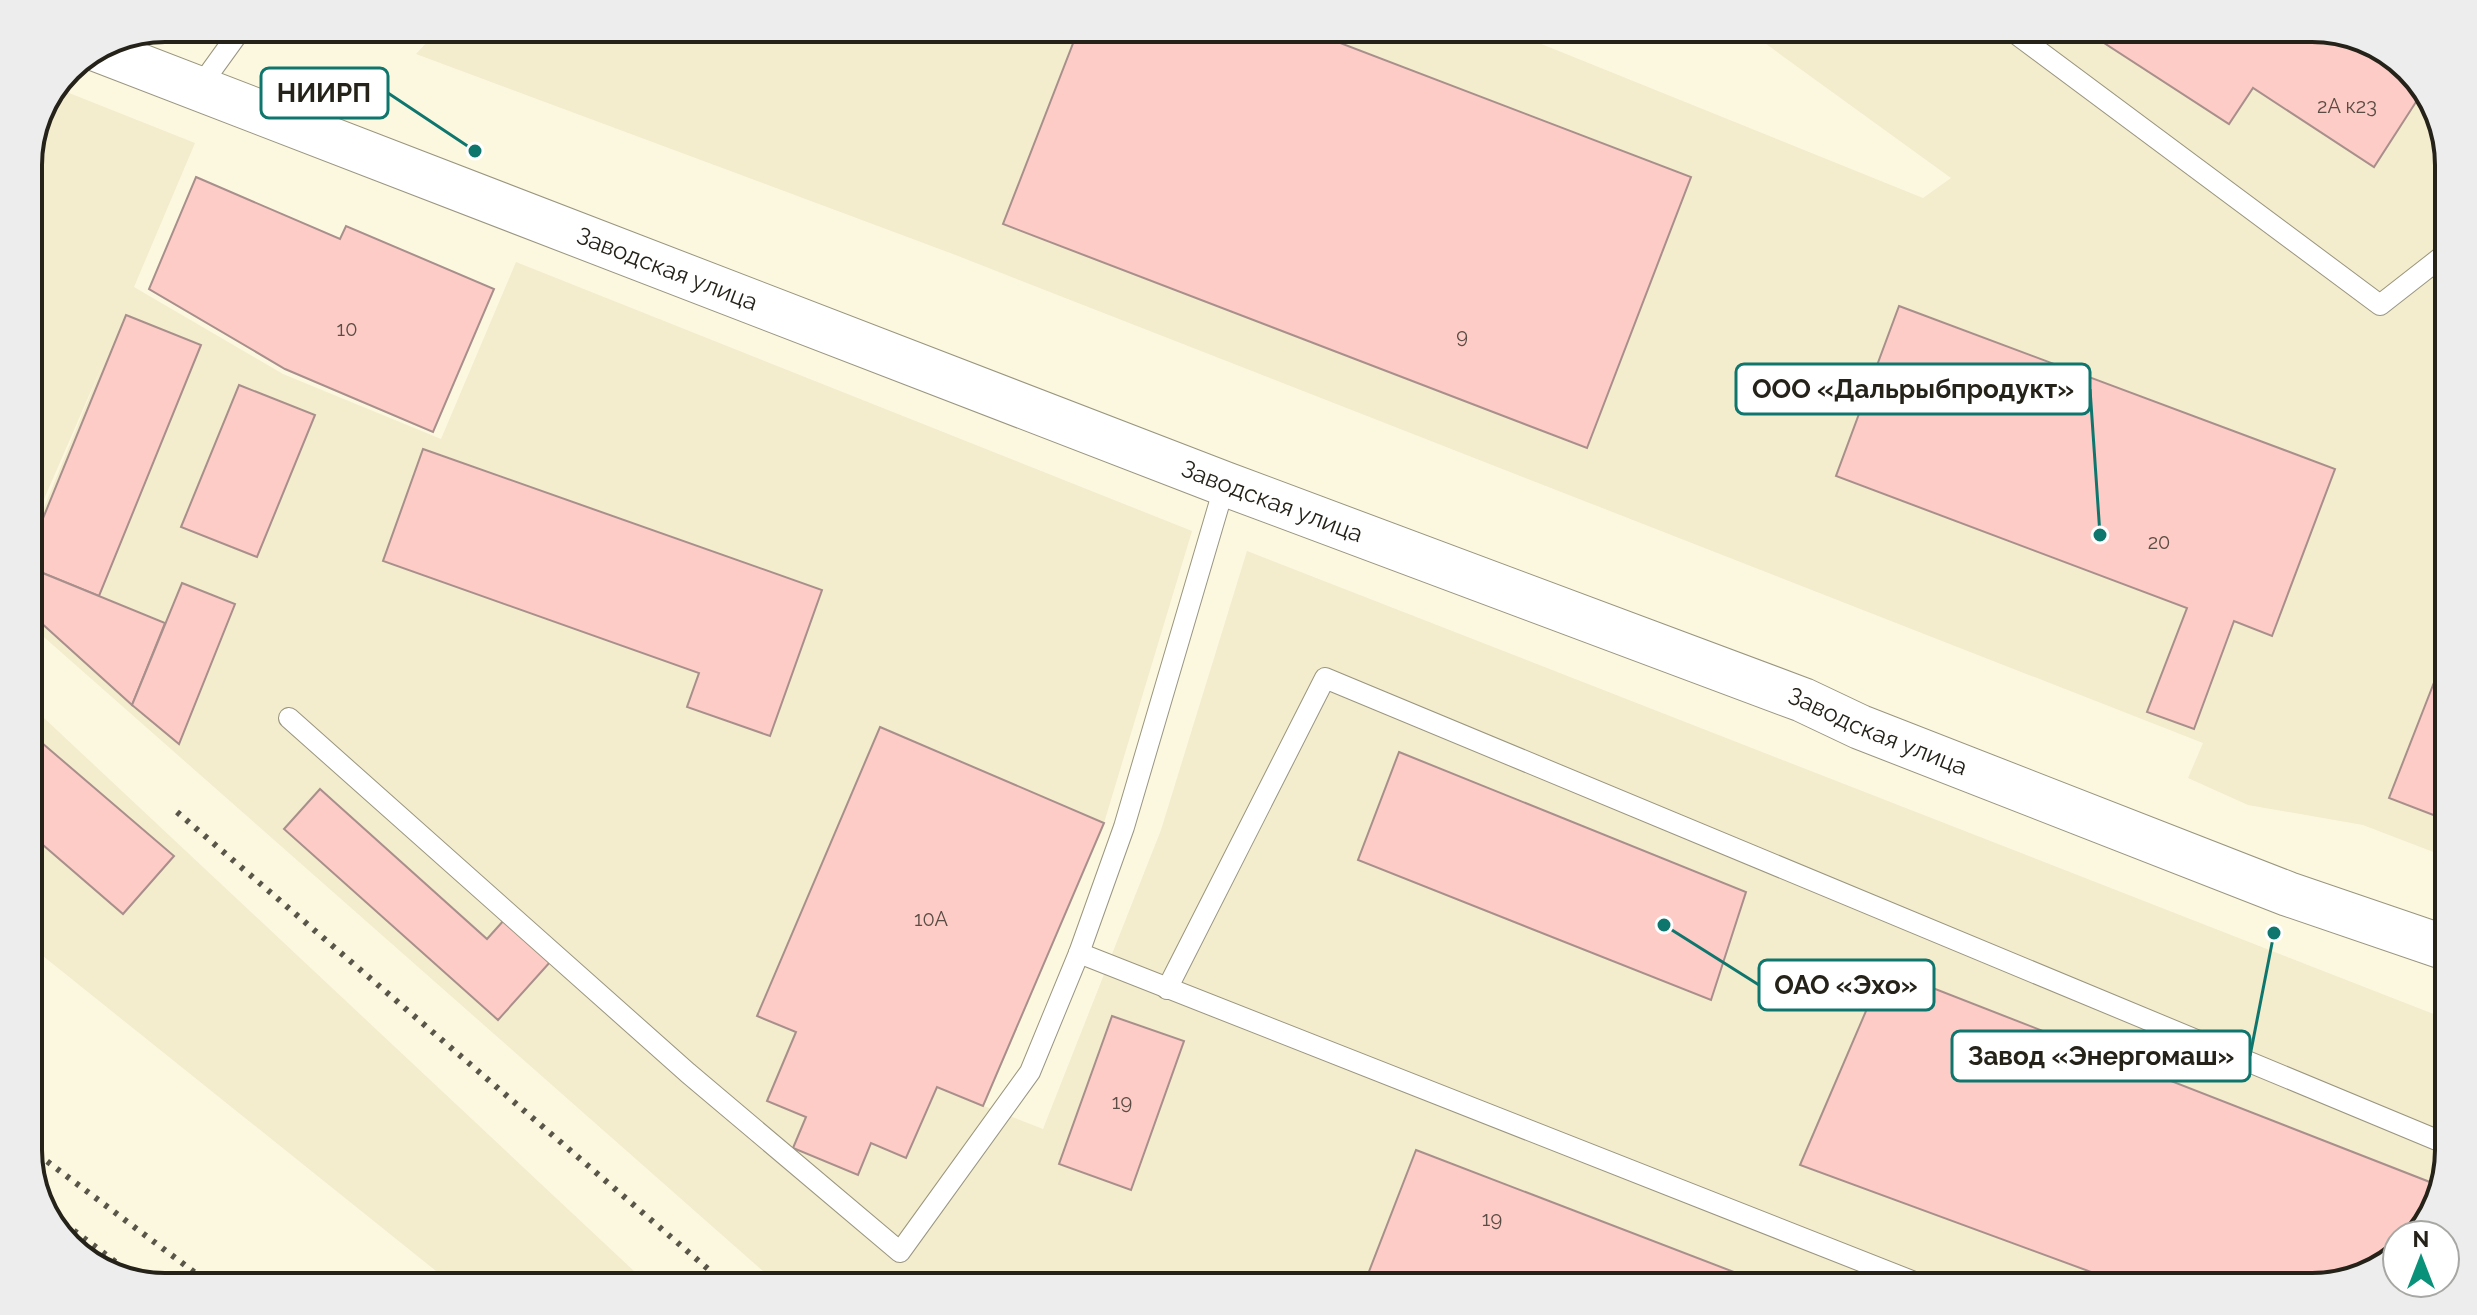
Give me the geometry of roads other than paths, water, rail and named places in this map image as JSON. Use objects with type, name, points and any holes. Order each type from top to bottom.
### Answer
[{"type":"street","name":"Заводская улица","points":[[111,55],[1225,484],[1803,700],[1860,727],[2274,888],[2435,944]]},
{"type":"lane","points":[[198,89],[232,42]]},
{"type":"lane","points":[[2027,42],[2380,305],[2435,262]]},
{"type":"lane","points":[[289,718],[688,1073],[900,1252],[1030,1072],[1079,953],[1124,827],[1225,484]]},
{"type":"lane","points":[[1167,989],[1325,678],[2435,1139]]},
{"type":"lane","points":[[1079,953],[1891,1273]]},
{"type":"railway","points":[[177,812],[713,1273]]},
{"type":"railway","points":[[42,1158],[195,1273]]},
{"type":"railway","points":[[71,1229],[115,1262]]},
{"type":"place","name":"НИИРП","points":[[475,151]]},
{"type":"place","name":"ООО «Дальрыбпродукт»","points":[[2100,535]]},
{"type":"place","name":"ОАО «Эхо»","points":[[1664,925]]},
{"type":"place","name":"Завод «Энергомаш»","points":[[2274,933]]}]
